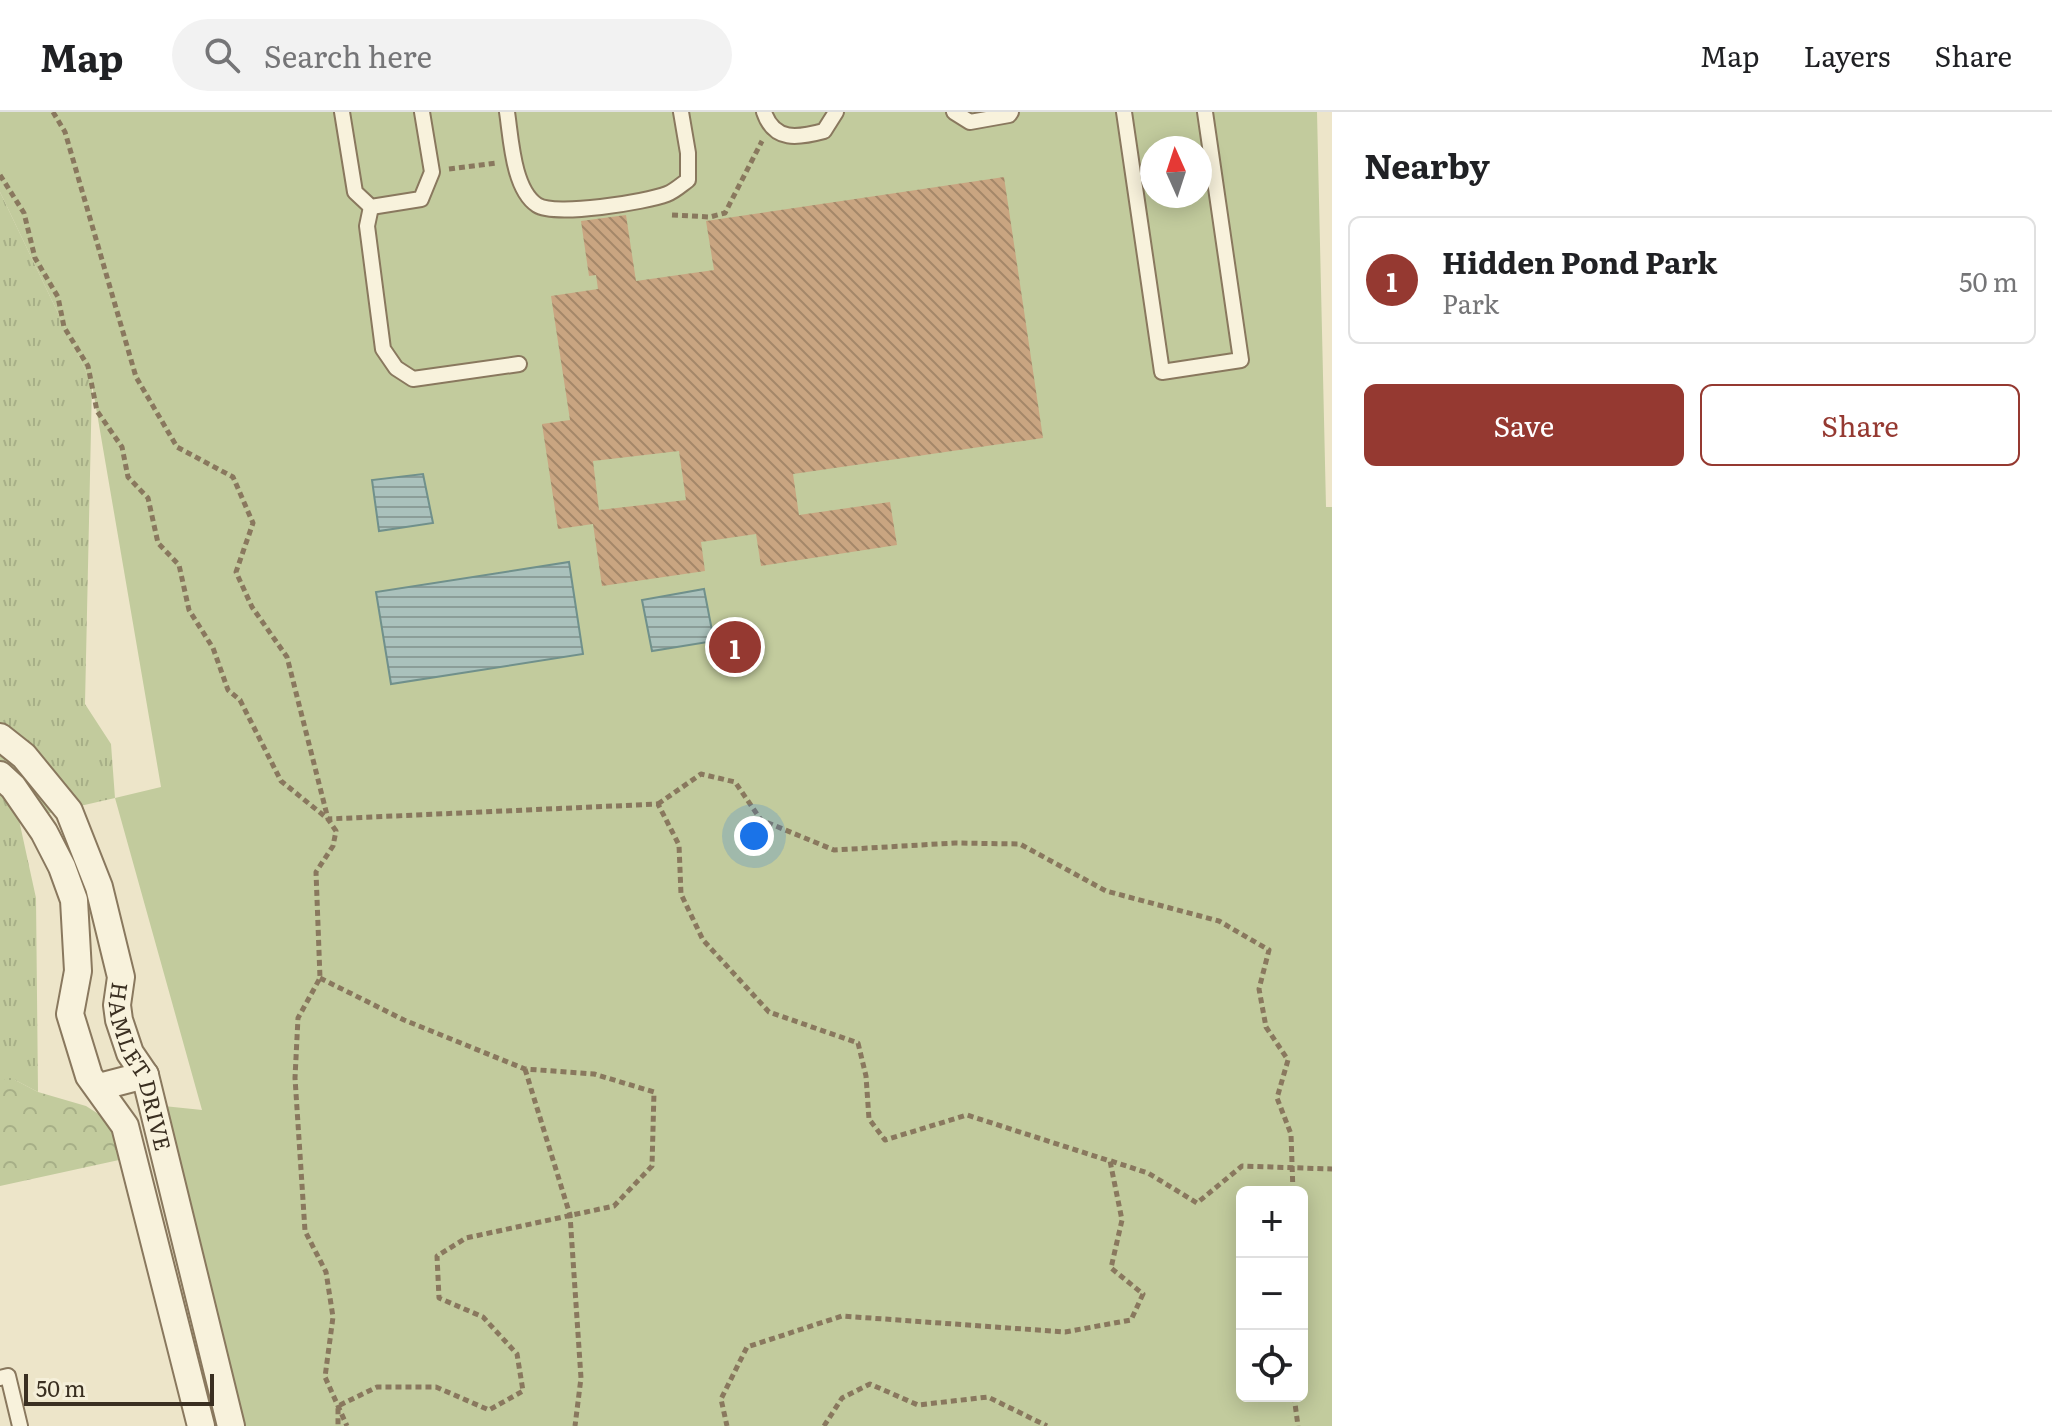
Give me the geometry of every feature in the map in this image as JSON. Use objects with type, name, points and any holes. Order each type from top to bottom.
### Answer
[{"type":"street","name":"HAMLET DRIVE","points":[[0,737],[24,756],[69,811],[99,887],[121,977],[117,1005],[119,1020],[130,1053],[145,1075],[231,1426]]},
{"type":"street","name":"HAMLET DRIVE","points":[[0,775],[13,787],[44,832],[74,900],[76,980],[70,1014],[89,1076],[125,1126],[201,1426]]},
{"type":"street","points":[[76,980],[121,977]]},
{"type":"street","points":[[99,1087],[145,1075]]},
{"type":"lane","points":[[342,112],[355,192],[371,207]]},
{"type":"lane","points":[[371,207],[421,199],[432,172],[422,112]]},
{"type":"lane","points":[[507,112],[514,160],[524,190],[538,206],[561,211],[642,201],[670,193],[688,180],[688,153],[681,112]]},
{"type":"lane","points":[[767,119],[786,136],[804,137],[824,131],[836,112]]},
{"type":"lane","points":[[954,112],[970,122],[1009,115],[1011,112]]},
{"type":"lane","points":[[1124,112],[1162,372],[1241,360],[1205,112]]},
{"type":"lane","points":[[371,207],[367,226],[383,349],[396,368],[413,379],[519,364]]},
{"type":"lane","points":[[0,1378],[8,1376],[20,1426]]},
{"type":"path","points":[[53,112],[65,132],[136,377],[177,447],[233,477],[253,523],[236,572],[252,607],[287,657],[328,819]]},
{"type":"path","points":[[672,215],[710,217],[725,213],[767,119]]},
{"type":"path","points":[[432,172],[496,163]]},
{"type":"path","points":[[0,175],[24,213],[35,258],[58,297],[64,327],[88,366],[97,411],[122,447],[128,477],[148,498],[158,543],[179,565],[189,610],[213,648],[228,690],[240,700],[281,781],[328,819],[336,831],[333,846],[316,872],[320,978],[298,1018],[295,1078],[305,1231],[326,1272],[333,1317],[325,1377],[347,1426]]},
{"type":"path","points":[[328,819],[658,804],[701,774],[735,782],[761,820],[834,850],[955,843],[1020,844],[1106,891],[1219,921],[1269,950],[1259,989],[1266,1027],[1288,1060],[1277,1098],[1291,1134],[1293,1186]]},
{"type":"path","points":[[658,804],[679,845],[681,894],[703,940],[769,1012],[858,1043],[866,1076],[869,1119],[885,1140],[967,1115],[1148,1173],[1197,1203],[1242,1166],[1332,1169]]},
{"type":"path","points":[[320,978],[404,1020],[525,1069],[594,1074],[654,1092],[652,1166],[614,1206],[466,1238],[437,1256],[439,1298],[483,1317],[517,1354],[523,1391],[489,1410],[436,1387],[377,1387],[338,1406]]},
{"type":"path","points":[[525,1069],[570,1215],[581,1378],[575,1426]]},
{"type":"path","points":[[727,1426],[721,1399],[747,1347],[842,1316],[1065,1332],[1131,1320],[1143,1294],[1111,1268],[1122,1220],[1110,1161]]},
{"type":"path","points":[[824,1426],[842,1398],[870,1384],[918,1405],[988,1397],[1047,1426]]},
{"type":"path","points":[[1295,1402],[1298,1426]]},
{"type":"path","points":[[338,1406],[338,1426]]},
{"type":"green space","points":[[0,112],[1317,112],[1326,507],[1332,507],[1332,1426],[231,1426],[154,1105],[202,1110],[115,798],[161,787],[92,384],[0,192]]},
{"type":"green space","points":[[0,192],[92,384],[85,704],[111,744],[115,798],[19,820],[36,898],[38,1092],[15,1080],[0,1080]]},
{"type":"green space","points":[[0,1080],[15,1080],[38,1092],[86,1106],[136,1138],[127,1154],[119,1160],[0,1186]]},
{"type":"water","points":[[423,474],[433,523],[379,531],[372,480]]},
{"type":"water","points":[[569,562],[583,654],[391,684],[376,592]]},
{"type":"water","points":[[704,589],[714,641],[652,651],[642,600]]},
{"type":"building","points":[[1004,177],[1043,438],[793,474],[799,515],[890,502],[897,545],[761,566],[756,534],[701,542],[705,571],[602,586],[593,524],[558,529],[542,424],[570,420],[551,296],[598,289],[596,275],[589,276],[581,221],[626,215],[636,281],[714,270],[706,221]],"holes":[[[679,451],[686,500],[599,510],[593,461]]]},
{"type":"place","name":"Hidden Pond Park","points":[[735,647]]}]
